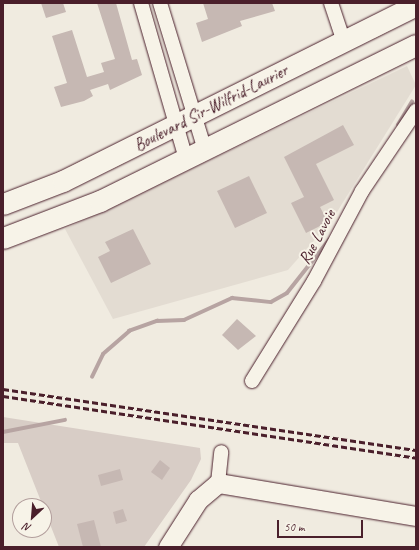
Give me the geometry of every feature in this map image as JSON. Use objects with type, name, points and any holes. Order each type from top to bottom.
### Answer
[{"type":"main road","name":"Boulevard Sir-Wilfrid-Laurier","points":[[3,204],[63,181],[416,5]]},
{"type":"main road","name":"Boulevard Sir-Wilfrid-Laurier","points":[[3,238],[57,220],[205,150],[416,45]]},
{"type":"street","points":[[140,3],[186,121],[205,150]]},
{"type":"street","points":[[160,3],[186,121],[186,159]]},
{"type":"street","points":[[331,3],[344,42]]},
{"type":"street","name":"Rue Lavoie","points":[[252,381],[314,281],[362,191],[416,111]]},
{"type":"street","points":[[168,547],[198,500],[218,483],[221,452]]},
{"type":"street","points":[[218,483],[416,516]]},
{"type":"shaded area","points":[[407,66],[416,85],[332,220],[288,270],[113,319],[65,229]]},
{"type":"shaded area","points":[[3,417],[200,448],[201,459],[191,480],[144,547],[59,547],[52,529],[52,498],[40,498],[18,443],[3,443]]},
{"type":"building","points":[[41,3],[63,3],[66,12],[46,18]]},
{"type":"building","points":[[97,3],[116,3],[132,60],[137,59],[142,75],[110,90],[108,84],[90,90],[93,96],[84,101],[61,107],[54,87],[67,83],[52,36],[72,30],[87,77],[104,72],[101,63],[115,59]]},
{"type":"building","points":[[203,3],[272,3],[275,11],[240,21],[242,26],[202,42],[196,23],[208,19]]},
{"type":"building","points":[[343,125],[354,145],[316,164],[334,200],[320,207],[328,222],[306,233],[291,203],[304,197],[284,157]]},
{"type":"building","points":[[249,176],[267,213],[235,228],[217,191]]},
{"type":"building","points":[[133,229],[151,264],[111,283],[98,257],[110,251],[105,242]]},
{"type":"building","points":[[237,319],[256,336],[238,350],[222,335]]},
{"type":"building","points":[[160,460],[170,468],[162,480],[151,472]]},
{"type":"building","points":[[120,469],[123,480],[101,486],[98,475]]},
{"type":"building","points":[[123,509],[127,521],[116,524],[113,512]]},
{"type":"building","points":[[94,520],[101,547],[83,547],[77,524]]},
{"type":"waterway","points":[[398,125],[412,102]]},
{"type":"waterway","points":[[92,377],[103,354],[129,331],[157,321],[184,320],[232,298],[271,302],[287,293],[329,240]]},
{"type":"waterway","points":[[3,432],[65,420]]},
{"type":"railway","points":[[3,389],[416,450]]},
{"type":"railway","points":[[3,396],[416,458]]}]
